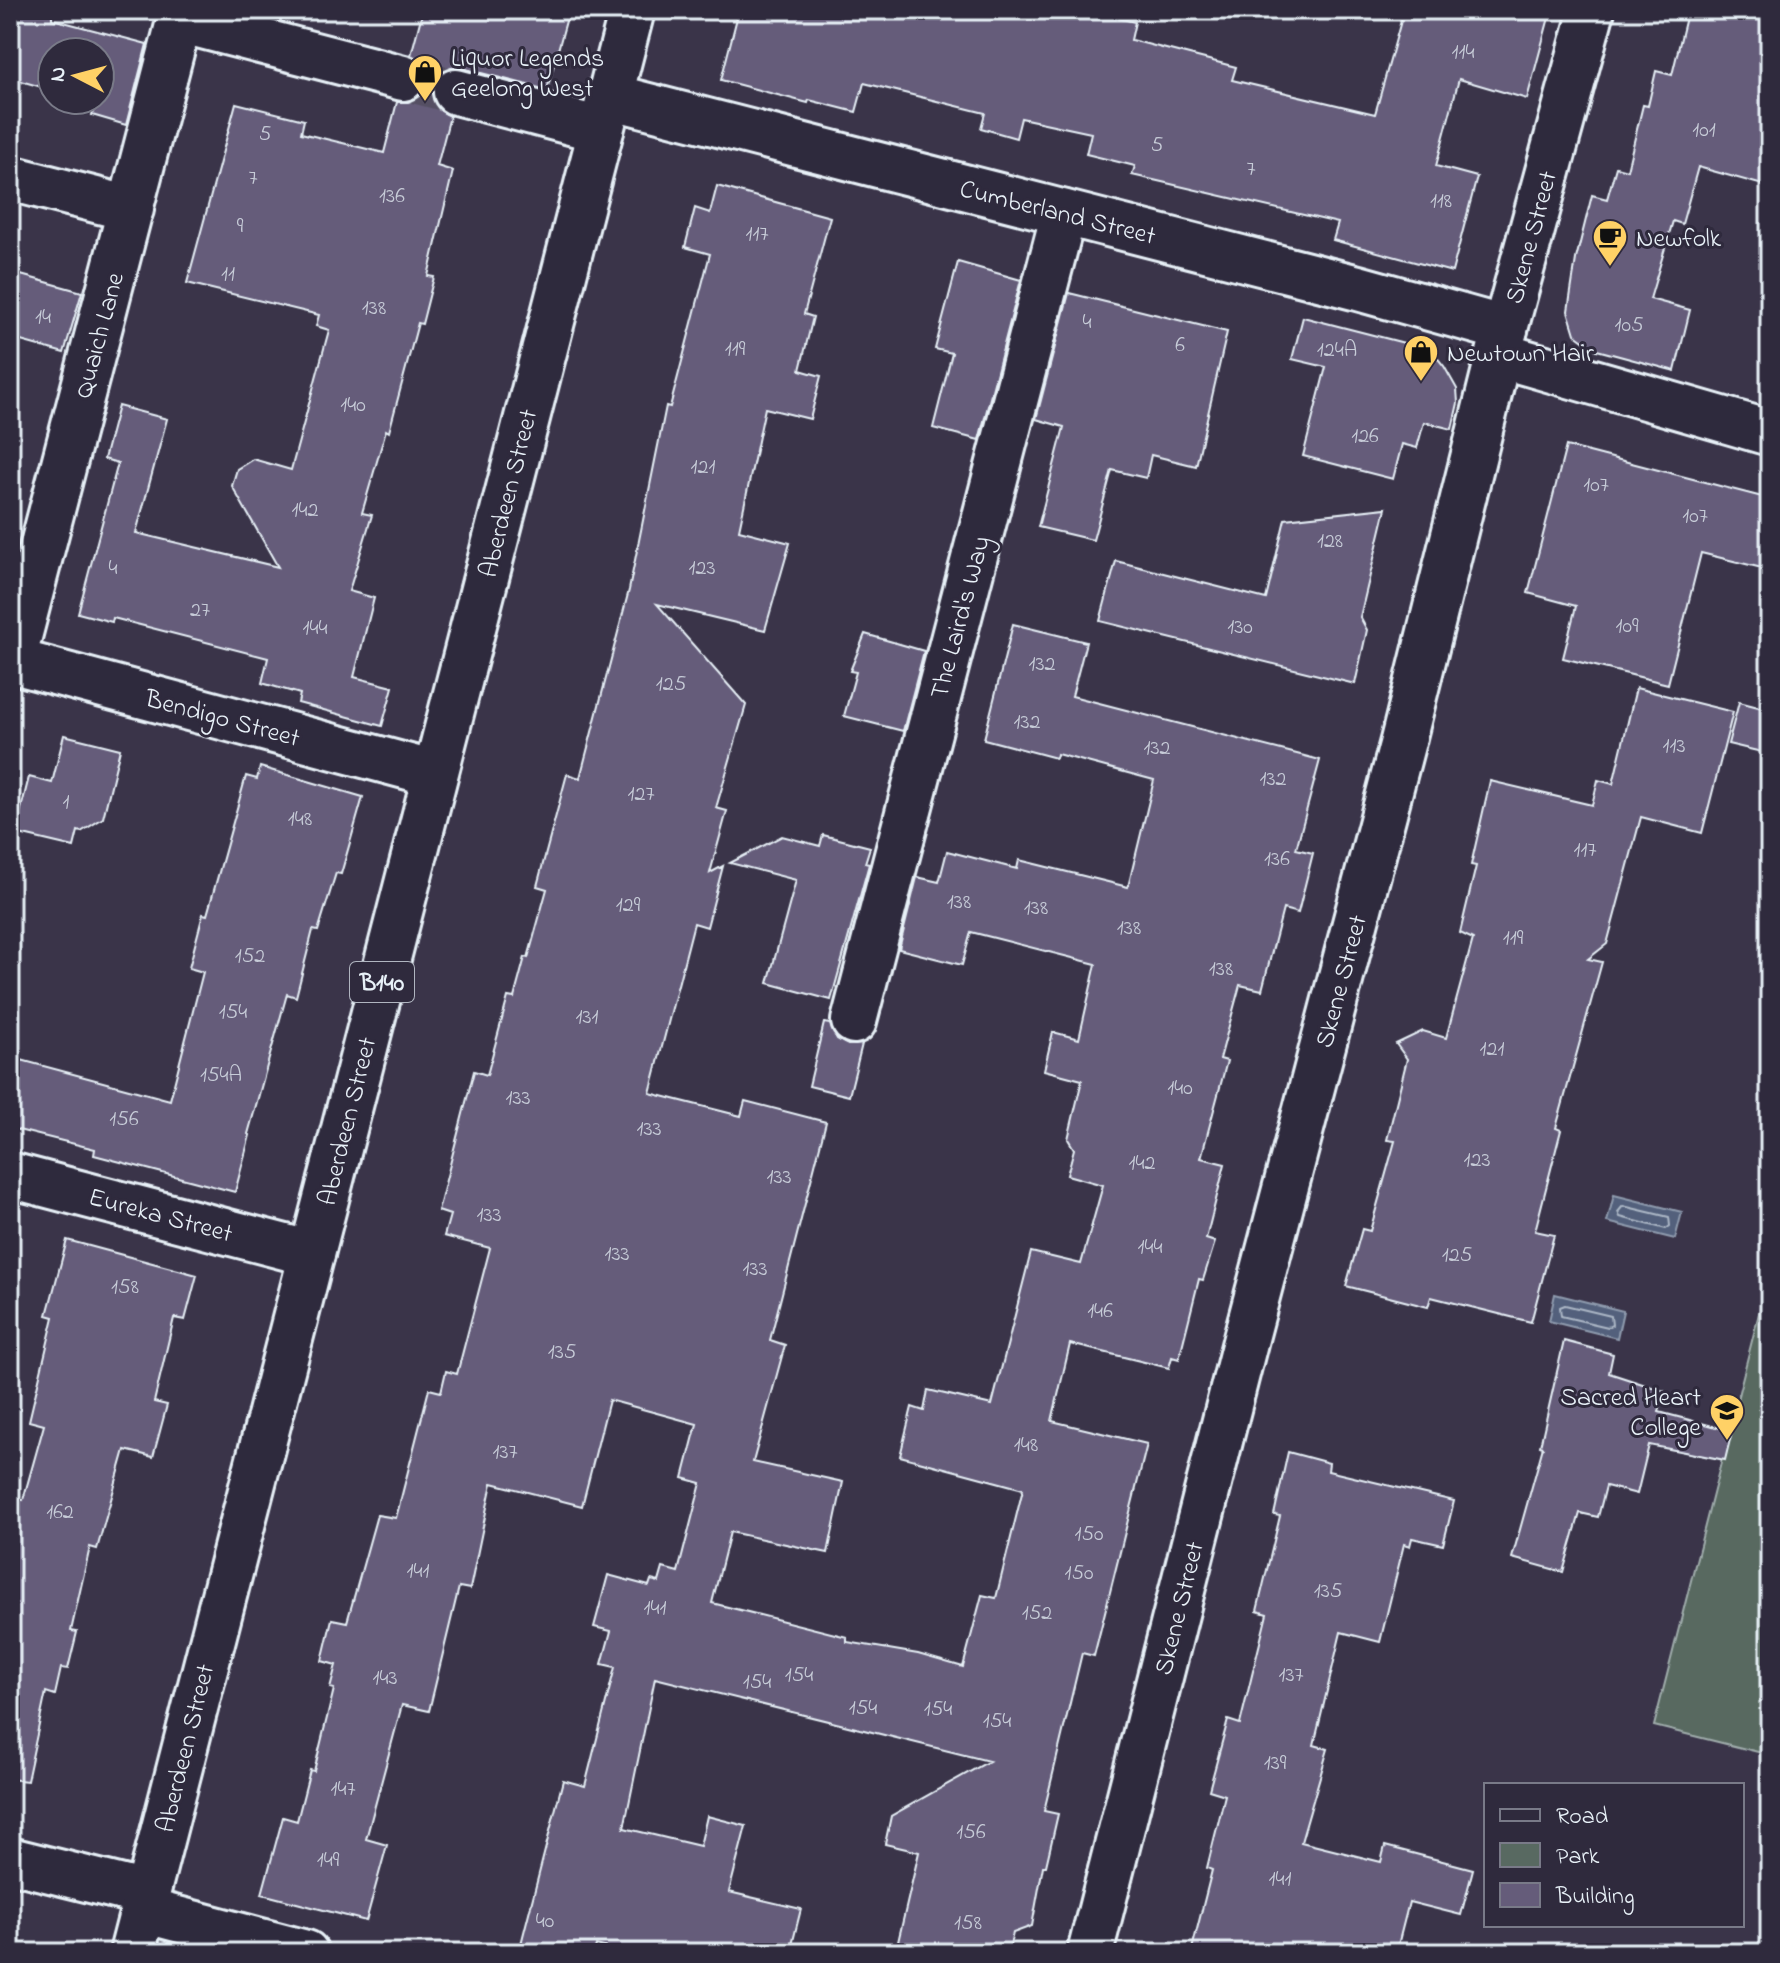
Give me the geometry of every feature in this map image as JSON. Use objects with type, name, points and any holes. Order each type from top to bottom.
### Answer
[{"type":"street","name":"Aberdeen Street","points":[[132,1953],[632,10]]},
{"type":"street","name":"Skene Street","points":[[1090,1953],[1245,1342],[1407,726],[1502,342],[1592,10]]},
{"type":"street","points":[[180,15],[403,78]]},
{"type":"street","name":"Quaich Lane","points":[[11,660],[180,15]]},
{"type":"street","name":"Cumberland Street","points":[[456,92],[605,113],[1064,213],[1502,342],[1770,433]]},
{"type":"street","points":[[10,178],[131,209]]},
{"type":"street","name":"The Laird's Way","points":[[854,1021],[1064,213]]},
{"type":"street","name":"Bendigo Street","points":[[11,660],[435,774]]},
{"type":"street","name":"Eureka Street","points":[[10,1175],[312,1254]]},
{"type":"street","points":[[10,1860],[306,1953]]},
{"type":"green space","points":[[1770,1270],[1770,1755],[1654,1726]]},
{"type":"water","points":[[1614,1195],[1682,1212],[1675,1239],[1607,1222]]},
{"type":"water","points":[[1555,1294],[1623,1311],[1617,1338],[1549,1321]]},
{"type":"building","points":[[10,10],[52,10],[52,19],[147,44],[126,125],[95,116],[116,116],[116,36],[36,36],[36,85],[10,78]]},
{"type":"building","points":[[423,10],[569,10],[547,90],[462,68],[450,68],[439,74],[432,86],[432,98],[438,109],[450,116],[437,166],[453,171],[428,276],[434,277],[362,513],[372,515],[349,591],[374,598],[354,677],[393,687],[382,726],[298,703],[300,694],[262,683],[268,658],[113,618],[112,622],[78,613],[118,463],[104,459],[118,406],[167,419],[136,533],[278,567],[232,486],[237,469],[253,459],[291,470],[329,330],[316,326],[319,315],[187,283],[236,103],[304,120],[301,133],[384,153],[397,102],[410,102],[421,95],[427,85],[427,71],[421,61],[411,55]]},
{"type":"building","points":[[739,10],[1083,10],[1135,22],[1131,40],[1236,67],[1232,80],[1375,114],[1404,10],[1551,10],[1527,99],[1459,79],[1436,166],[1477,177],[1452,272],[1333,240],[1338,223],[1132,175],[1135,166],[1086,154],[1091,133],[1021,118],[1016,138],[981,128],[985,113],[864,83],[856,112],[721,80]]},
{"type":"building","points":[[1692,10],[1770,10],[1770,187],[1698,167],[1682,224],[1673,221],[1650,299],[1690,310],[1675,371],[1597,350],[1575,334],[1568,311],[1576,259],[1592,195],[1607,199],[1616,167],[1627,170],[1643,105],[1648,106],[1656,71],[1672,75],[1686,17],[1690,18]]},
{"type":"building","points":[[717,186],[830,217],[804,314],[813,317],[800,370],[821,376],[810,419],[765,408],[739,530],[790,543],[765,630],[657,604],[746,705],[716,808],[727,811],[710,873],[723,866],[707,927],[694,923],[650,1093],[741,1116],[745,1101],[826,1122],[770,1340],[785,1345],[753,1462],[843,1482],[828,1553],[730,1532],[712,1603],[847,1637],[847,1642],[918,1654],[963,1667],[982,1595],[996,1598],[1023,1489],[900,1456],[912,1407],[924,1411],[928,1390],[992,1405],[1031,1252],[1081,1264],[1103,1185],[1067,1175],[1074,1149],[1068,1139],[1082,1080],[1044,1070],[1053,1032],[1079,1039],[1096,964],[971,932],[962,965],[899,949],[917,877],[939,882],[947,851],[1017,869],[1019,860],[1128,887],[1154,780],[1057,754],[1056,758],[984,739],[1013,624],[1086,642],[1072,696],[1320,760],[1296,849],[1313,853],[1298,913],[1283,909],[1262,990],[1240,985],[1220,1059],[1227,1061],[1201,1158],[1225,1164],[1206,1239],[1215,1242],[1203,1280],[1199,1279],[1179,1359],[1172,1357],[1169,1368],[1070,1344],[1052,1421],[1147,1444],[1094,1656],[1082,1653],[1044,1811],[1058,1814],[1046,1866],[1043,1866],[1032,1926],[1013,1933],[1008,1953],[949,1953],[898,1942],[919,1852],[885,1844],[891,1816],[989,1761],[655,1678],[624,1828],[700,1846],[707,1816],[746,1826],[729,1892],[801,1909],[790,1953],[628,1953],[596,1945],[594,1953],[554,1953],[521,1944],[563,1780],[585,1786],[615,1667],[602,1664],[611,1631],[594,1627],[608,1575],[649,1586],[651,1580],[659,1582],[663,1568],[678,1572],[701,1483],[683,1478],[697,1424],[609,1400],[582,1506],[492,1483],[470,1589],[459,1587],[429,1711],[402,1705],[366,1839],[387,1845],[366,1921],[262,1894],[283,1817],[297,1821],[310,1770],[314,1771],[334,1689],[330,1688],[336,1665],[322,1661],[332,1619],[347,1622],[377,1515],[396,1518],[429,1389],[441,1392],[446,1371],[457,1374],[490,1248],[444,1236],[450,1215],[438,1211],[474,1071],[487,1075],[508,997],[514,998],[525,957],[528,958],[547,889],[537,886],[567,774],[580,778],[629,590],[666,406],[670,407],[710,254],[685,247],[695,208],[710,213]]},
{"type":"building","points":[[958,262],[1021,280],[979,440],[933,428],[952,353],[935,349]]},
{"type":"building","points":[[10,272],[82,292],[64,353],[10,338]]},
{"type":"building","points":[[1069,293],[1227,332],[1196,466],[1151,455],[1146,478],[1112,470],[1093,540],[1038,527],[1064,427],[1036,419]]},
{"type":"building","points":[[1303,317],[1416,346],[1435,355],[1457,389],[1458,403],[1452,429],[1424,422],[1417,448],[1402,444],[1393,479],[1303,456],[1326,367],[1292,359]]},
{"type":"building","points":[[1566,446],[1770,499],[1770,570],[1701,553],[1668,684],[1563,658],[1576,606],[1528,593]]},
{"type":"building","points":[[1386,508],[1360,617],[1367,630],[1355,684],[1100,621],[1116,561],[1266,599],[1285,519]]},
{"type":"building","points":[[865,634],[924,651],[903,731],[844,716],[856,672],[850,671]]},
{"type":"building","points":[[1636,688],[1733,712],[1702,833],[1641,817],[1607,944],[1588,959],[1602,962],[1556,1128],[1561,1130],[1535,1231],[1554,1235],[1531,1322],[1431,1297],[1428,1307],[1346,1286],[1362,1229],[1370,1231],[1395,1141],[1387,1140],[1407,1059],[1396,1044],[1423,1031],[1446,1038],[1473,939],[1460,933],[1476,866],[1471,865],[1490,781],[1592,805],[1598,780],[1613,784]]},
{"type":"building","points":[[1739,702],[1770,710],[1770,754],[1728,744]]},
{"type":"building","points":[[64,735],[120,749],[103,818],[78,831],[74,847],[15,833],[29,777],[52,783]]},
{"type":"building","points":[[260,767],[363,797],[341,874],[336,873],[318,931],[313,930],[296,997],[287,994],[235,1192],[94,1155],[95,1149],[10,1128],[10,1057],[170,1100],[203,972],[189,968],[203,914],[207,915],[246,776],[257,779]]},
{"type":"building","points":[[823,835],[870,847],[865,863],[869,864],[831,1000],[768,983],[796,880],[730,863],[782,836],[820,846]]},
{"type":"building","points":[[824,1023],[830,1024],[837,1039],[848,1045],[862,1044],[849,1096],[809,1086]]},
{"type":"building","points":[[67,1240],[197,1275],[185,1320],[174,1318],[154,1402],[167,1405],[153,1457],[125,1450],[97,1549],[90,1547],[71,1631],[77,1632],[68,1669],[61,1668],[55,1695],[46,1692],[27,1781],[10,1779],[10,1519],[16,1498],[23,1500],[44,1425],[29,1421],[54,1317],[47,1315]]},
{"type":"building","points":[[1564,1341],[1613,1354],[1609,1373],[1664,1391],[1659,1412],[1732,1431],[1725,1460],[1649,1445],[1637,1494],[1606,1486],[1598,1517],[1580,1513],[1563,1572],[1512,1558],[1543,1447],[1540,1446]]},
{"type":"building","points":[[1288,1452],[1329,1463],[1328,1471],[1454,1501],[1443,1545],[1412,1538],[1410,1546],[1404,1544],[1380,1642],[1341,1632],[1314,1745],[1328,1749],[1301,1842],[1381,1862],[1385,1846],[1473,1869],[1461,1915],[1409,1902],[1396,1953],[1191,1953],[1212,1870],[1207,1868],[1225,1795],[1209,1790],[1228,1720],[1240,1724],[1267,1614],[1257,1611],[1280,1516],[1274,1515]]},
{"type":"tunnel","points":[[403,78],[456,92]]},
{"type":"place","name":"Liquor Legends Geelong West","points":[[425,103]]},
{"type":"place","name":"Newfolk","points":[[1610,268]]},
{"type":"place","name":"Newtown Hair","points":[[1421,383]]},
{"type":"place","name":"Sacred Heart College","points":[[1727,1442]]}]
